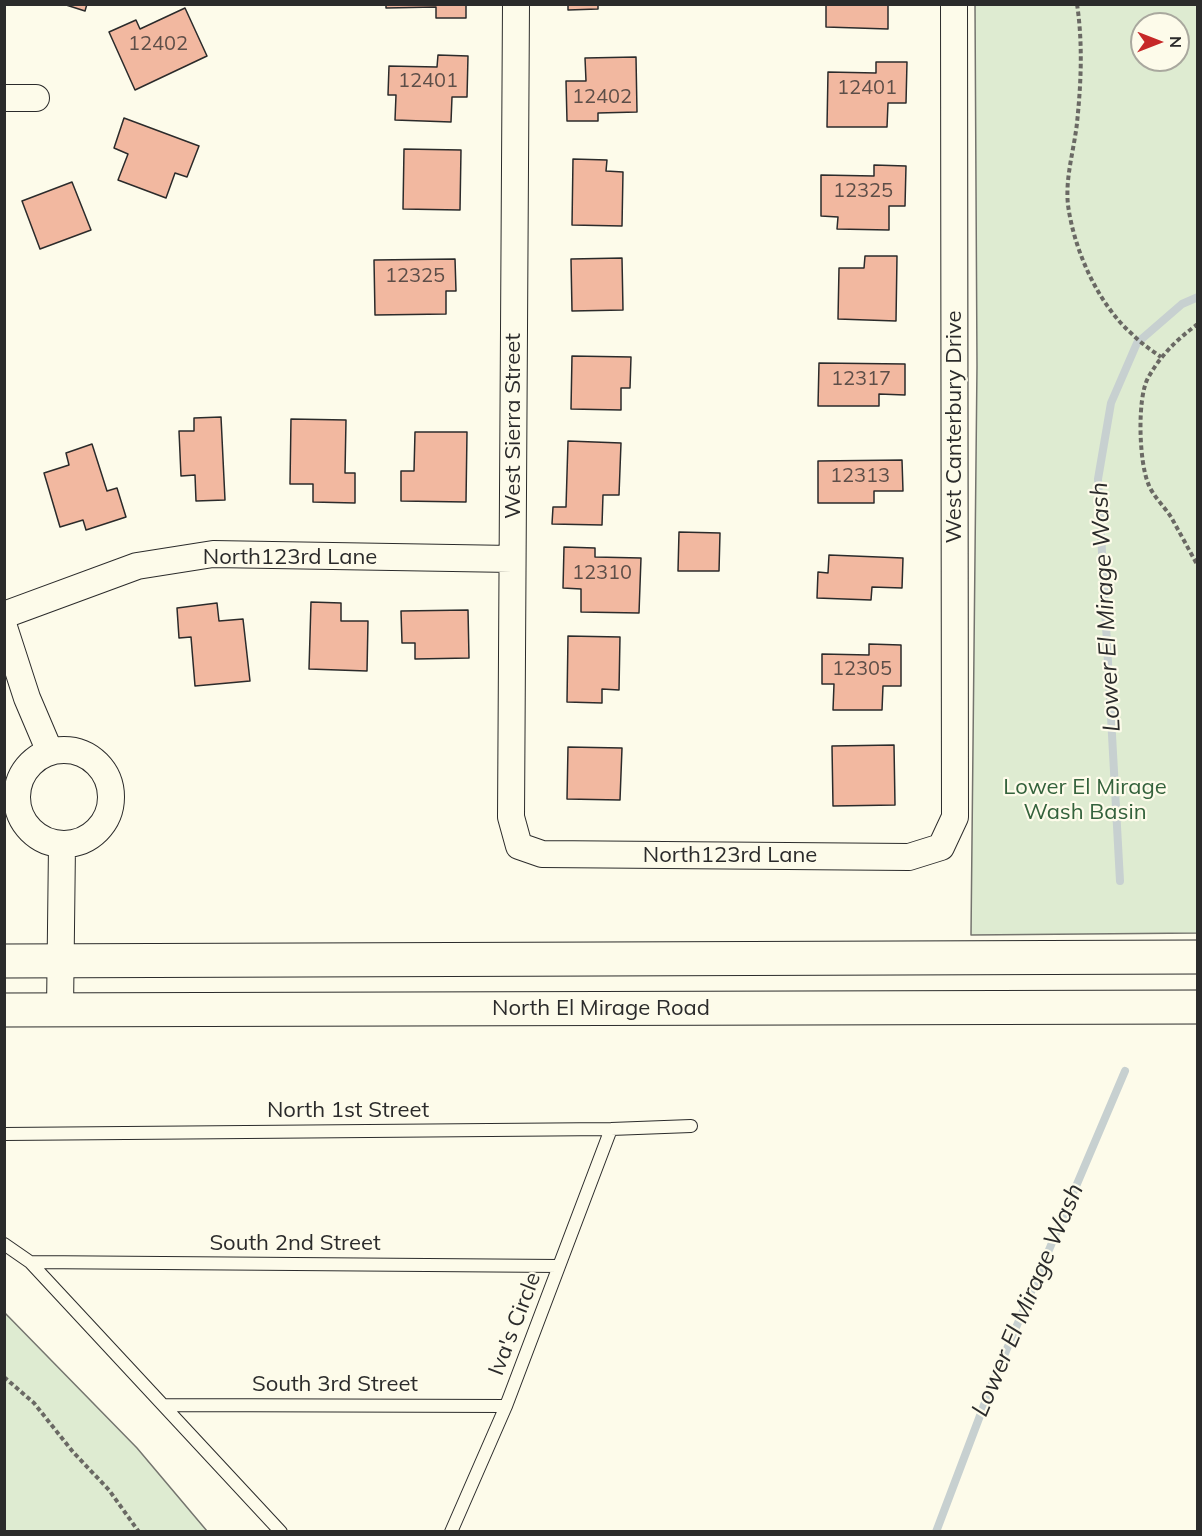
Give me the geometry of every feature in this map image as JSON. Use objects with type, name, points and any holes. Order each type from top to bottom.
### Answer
[{"type":"main road","points":[[4,961],[1197,957]]},
{"type":"main road","name":"North El Mirage Road","points":[[4,1010],[1197,1007]]},
{"type":"street","name":"West Sierra Street","points":[[516,4],[512,817],[519,846]]},
{"type":"street","name":"West Canterbury Drive","points":[[941,847],[955,817],[954,4]]},
{"type":"street","points":[[4,99],[36,98]]},
{"type":"street","name":"North123rd Lane","points":[[4,615],[137,566],[213,554],[512,559]]},
{"type":"street","points":[[4,627],[27,699],[50,752]]},
{"type":"street","points":[[64,749],[79,752],[92,759],[106,776],[112,798],[109,813],[102,826],[91,837],[77,843],[62,844],[46,841],[32,832],[22,819],[17,804],[18,787],[24,772],[35,759],[50,752],[64,749]]},
{"type":"street","points":[[60,1010],[62,844]]},
{"type":"street","name":"North123rd Lane","points":[[519,846],[542,854],[897,857],[909,857],[941,847]]},
{"type":"lane","name":"North 1st Street","points":[[4,1134],[611,1129],[691,1126]]},
{"type":"lane","name":"Iva's Circle","points":[[451,1532],[506,1406],[611,1129]]},
{"type":"lane","points":[[4,1244],[30,1262],[281,1532]]},
{"type":"lane","name":"South 2nd Street","points":[[30,1262],[559,1266]]},
{"type":"lane","name":"South 3rd Street","points":[[165,1405],[506,1406]]},
{"type":"path","points":[[1077,4],[1080,22],[1081,75],[1077,125],[1070,165],[1068,204],[1078,249],[1095,285],[1116,318],[1131,334],[1161,357]]},
{"type":"path","points":[[1197,324],[1183,334],[1161,357],[1146,381],[1141,416],[1142,454],[1148,483],[1171,518],[1197,566]]},
{"type":"path","points":[[4,1377],[34,1403],[73,1452],[109,1490],[139,1532]]},
{"type":"green space","name":"Lower El Mirage Wash Basin","points":[[975,5],[1197,5],[1197,933],[971,935],[977,366]]},
{"type":"green space","points":[[4,1312],[137,1448],[207,1531],[5,1531]]},
{"type":"building","points":[[63,4],[87,4],[85,11]]},
{"type":"building","points":[[386,4],[466,4],[466,18],[436,18],[436,7],[386,8]]},
{"type":"building","points":[[568,4],[598,4],[598,9],[568,10]]},
{"type":"building","points":[[826,4],[888,4],[888,29],[826,27]]},
{"type":"building","points":[[185,8],[207,56],[135,90],[109,32],[136,20],[140,29]]},
{"type":"building","points":[[438,55],[468,56],[467,97],[452,97],[451,122],[395,120],[396,95],[388,95],[389,66],[437,67]]},
{"type":"building","points":[[636,57],[637,112],[598,113],[598,121],[567,121],[566,81],[586,81],[585,58]]},
{"type":"building","points":[[876,62],[907,62],[906,103],[888,103],[887,127],[827,127],[828,72],[876,73]]},
{"type":"building","points":[[124,118],[199,146],[187,177],[175,173],[166,198],[118,180],[128,154],[114,148]]},
{"type":"building","points":[[404,149],[461,150],[460,210],[403,209]]},
{"type":"building","points":[[573,159],[607,160],[606,171],[623,172],[622,226],[572,225]]},
{"type":"building","points":[[874,165],[906,166],[905,206],[889,206],[889,230],[837,229],[838,217],[821,216],[821,175],[874,176]]},
{"type":"building","points":[[72,182],[91,230],[40,249],[22,201]]},
{"type":"building","points":[[865,256],[897,256],[896,321],[838,319],[839,268],[864,268]]},
{"type":"building","points":[[622,258],[623,310],[572,311],[571,259]]},
{"type":"building","points":[[455,259],[456,291],[446,291],[446,314],[375,315],[374,260]]},
{"type":"building","points":[[572,356],[631,357],[630,388],[621,388],[621,410],[571,409]]},
{"type":"building","points":[[819,363],[905,364],[905,395],[879,394],[879,406],[818,406]]},
{"type":"building","points":[[221,417],[225,500],[196,501],[195,475],[181,476],[179,431],[194,431],[194,418]]},
{"type":"building","points":[[291,419],[346,420],[345,473],[355,473],[355,503],[313,502],[313,484],[290,484]]},
{"type":"building","points":[[415,432],[467,432],[466,502],[401,501],[401,471],[414,471]]},
{"type":"building","points":[[568,441],[621,443],[619,495],[603,495],[602,525],[552,524],[553,507],[566,507]]},
{"type":"building","points":[[92,444],[107,491],[117,488],[126,517],[86,530],[83,520],[60,527],[44,473],[69,465],[66,453]]},
{"type":"building","points":[[902,460],[903,491],[874,491],[874,503],[818,503],[818,461]]},
{"type":"building","points":[[679,532],[720,533],[719,571],[678,571]]},
{"type":"building","points":[[564,547],[595,548],[595,557],[641,558],[639,613],[581,612],[581,589],[563,588]]},
{"type":"building","points":[[829,555],[903,558],[902,588],[872,587],[871,600],[817,598],[818,572],[828,573]]},
{"type":"building","points":[[311,602],[341,603],[341,621],[368,621],[367,671],[309,669]]},
{"type":"building","points":[[217,603],[219,621],[243,619],[250,681],[195,686],[191,637],[179,638],[177,608]]},
{"type":"building","points":[[468,610],[469,658],[415,659],[415,643],[402,643],[401,611]]},
{"type":"building","points":[[568,636],[620,637],[619,690],[602,689],[602,703],[567,702]]},
{"type":"building","points":[[869,644],[901,645],[901,686],[883,686],[882,710],[833,710],[834,684],[822,684],[822,654],[869,655]]},
{"type":"building","points":[[894,745],[895,805],[833,806],[832,746]]},
{"type":"building","points":[[568,747],[622,748],[620,800],[567,799]]},
{"type":"waterway","name":"Lower El Mirage Wash","points":[[1120,881],[1098,479],[1111,403],[1137,343],[1182,304],[1198,297]]},
{"type":"waterway","name":"Lower El Mirage Wash","points":[[936,1532],[992,1384],[1125,1071]]}]
